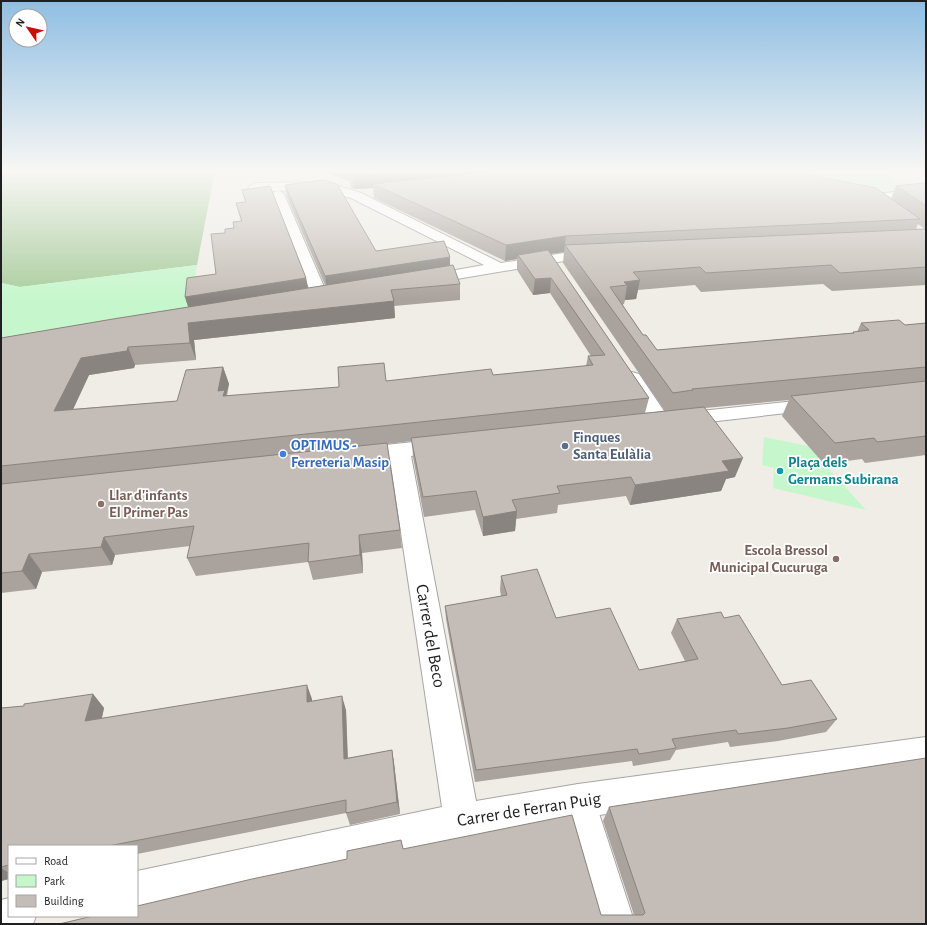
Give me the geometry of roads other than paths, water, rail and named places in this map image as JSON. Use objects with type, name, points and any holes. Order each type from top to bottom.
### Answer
[{"type":"street","points":[[286,213],[320,296]]},
{"type":"street","points":[[391,213],[498,267]]},
{"type":"street","points":[[413,281],[498,267],[556,265],[611,255]]},
{"type":"street","points":[[304,299],[336,294]]},
{"type":"street","points":[[622,363],[661,422]]},
{"type":"street","points":[[638,424],[832,403]]},
{"type":"street","points":[[336,457],[460,444]]},
{"type":"street","name":"Carrer del Beco","points":[[399,450],[462,821]]},
{"type":"street","name":"Carrer de Ferran Puig","points":[[138,890],[462,821],[578,801],[926,753]]},
{"type":"street","points":[[578,801],[615,924]]},
{"type":"street","points":[[1,919],[12,917]]},
{"type":"place","name":"Finques Santa Eulàlia","points":[[565,446]]},
{"type":"place","name":"OPTIMUS - Ferreteria Masip","points":[[283,454]]},
{"type":"place","name":"Plaça dels Germans Subirana","points":[[780,471]]},
{"type":"place","name":"Llar d'infants El Primer Pas","points":[[101,504]]},
{"type":"place","name":"Escola Bressol Municipal Cucuruga","points":[[836,559]]}]
